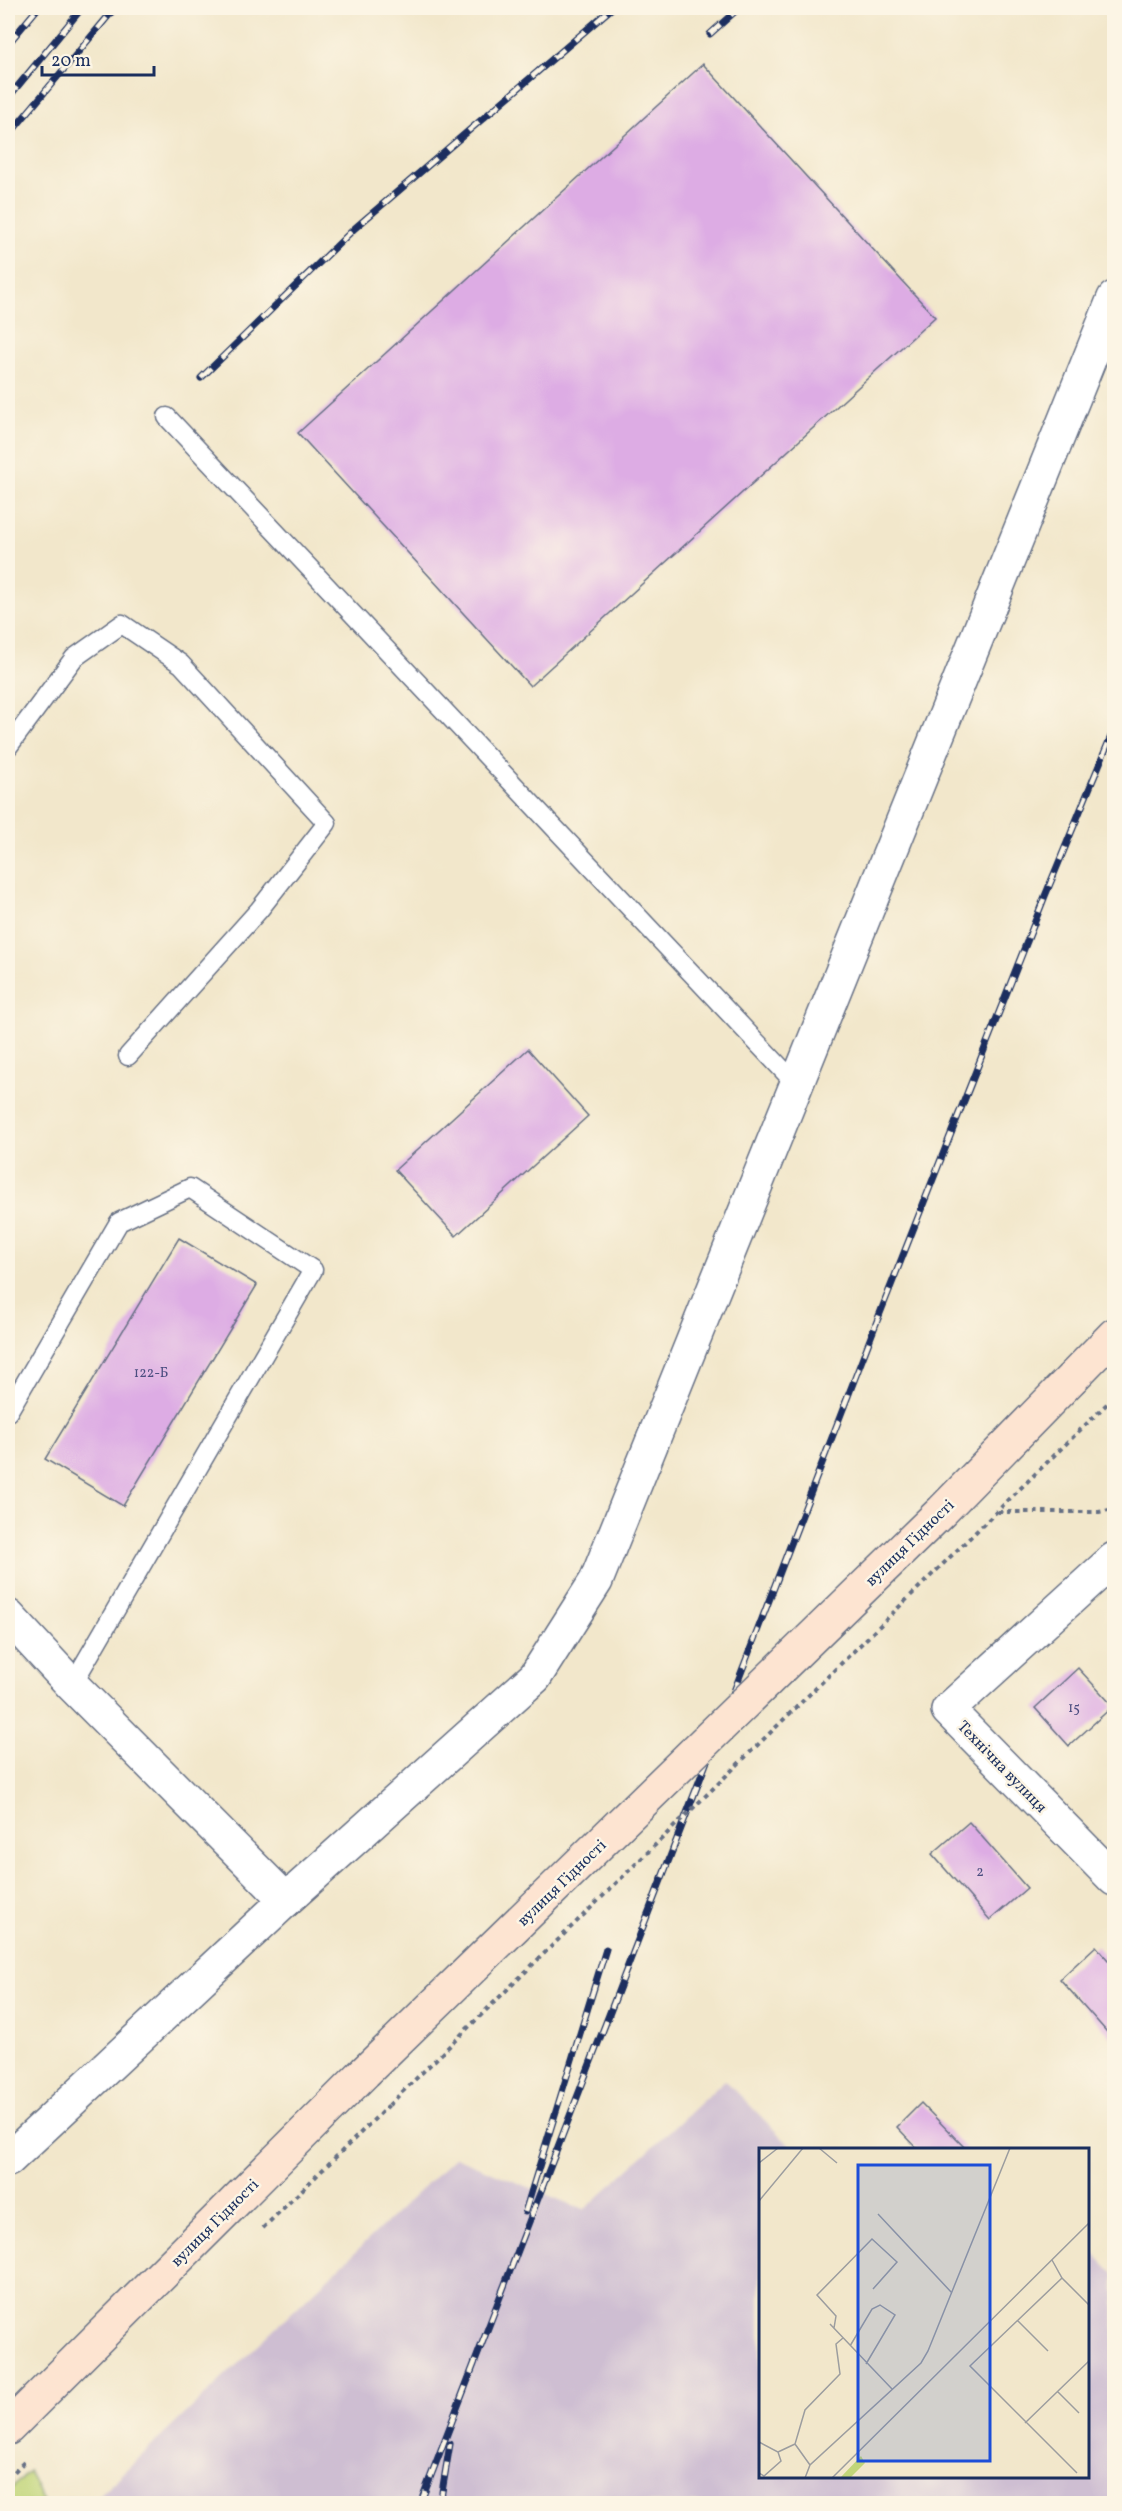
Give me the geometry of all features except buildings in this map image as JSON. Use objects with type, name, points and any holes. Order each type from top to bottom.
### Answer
[{"type":"main road","name":"вулиця Гідності","points":[[8,2428],[365,2072],[942,1511],[1114,1335]]},
{"type":"street","points":[[8,2160],[286,1900],[535,1677],[596,1581],[1114,298]]},
{"type":"street","name":"Технічна вулиця","points":[[1114,1559],[948,1710],[1114,1879]]},
{"type":"street","points":[[8,1616],[72,1685],[286,1900]]},
{"type":"lane","points":[[167,417],[797,1085]]},
{"type":"lane","points":[[8,747],[74,658],[122,624],[181,664],[327,823],[259,910],[128,1056]]},
{"type":"lane","points":[[8,1412],[119,1222],[190,1188],[313,1270],[72,1685]]},
{"type":"path","points":[[389,2105],[1114,1397]]},
{"type":"path","points":[[998,1512],[1099,1512],[1114,1509]]},
{"type":"shaded area","points":[[725,2080],[792,2148],[759,2148],[759,2478],[1089,2478],[1089,2248],[1114,2274],[1114,2503],[92,2503],[455,2157],[584,2210]]},
{"type":"green space","points":[[29,2471],[44,2503],[8,2503],[8,2492]]},
{"type":"railway","points":[[8,44],[38,8]]},
{"type":"railway","points":[[8,98],[82,8]]},
{"type":"railway","points":[[8,136],[115,8]]},
{"type":"railway","points":[[201,378],[355,228],[612,8]]},
{"type":"railway","points":[[710,34],[739,8]]},
{"type":"railway","points":[[420,2504],[877,1321],[1045,896],[1114,729]]},
{"type":"railway","points":[[525,2212],[606,1949]]},
{"type":"railway","points":[[440,2504],[450,2444]]}]
